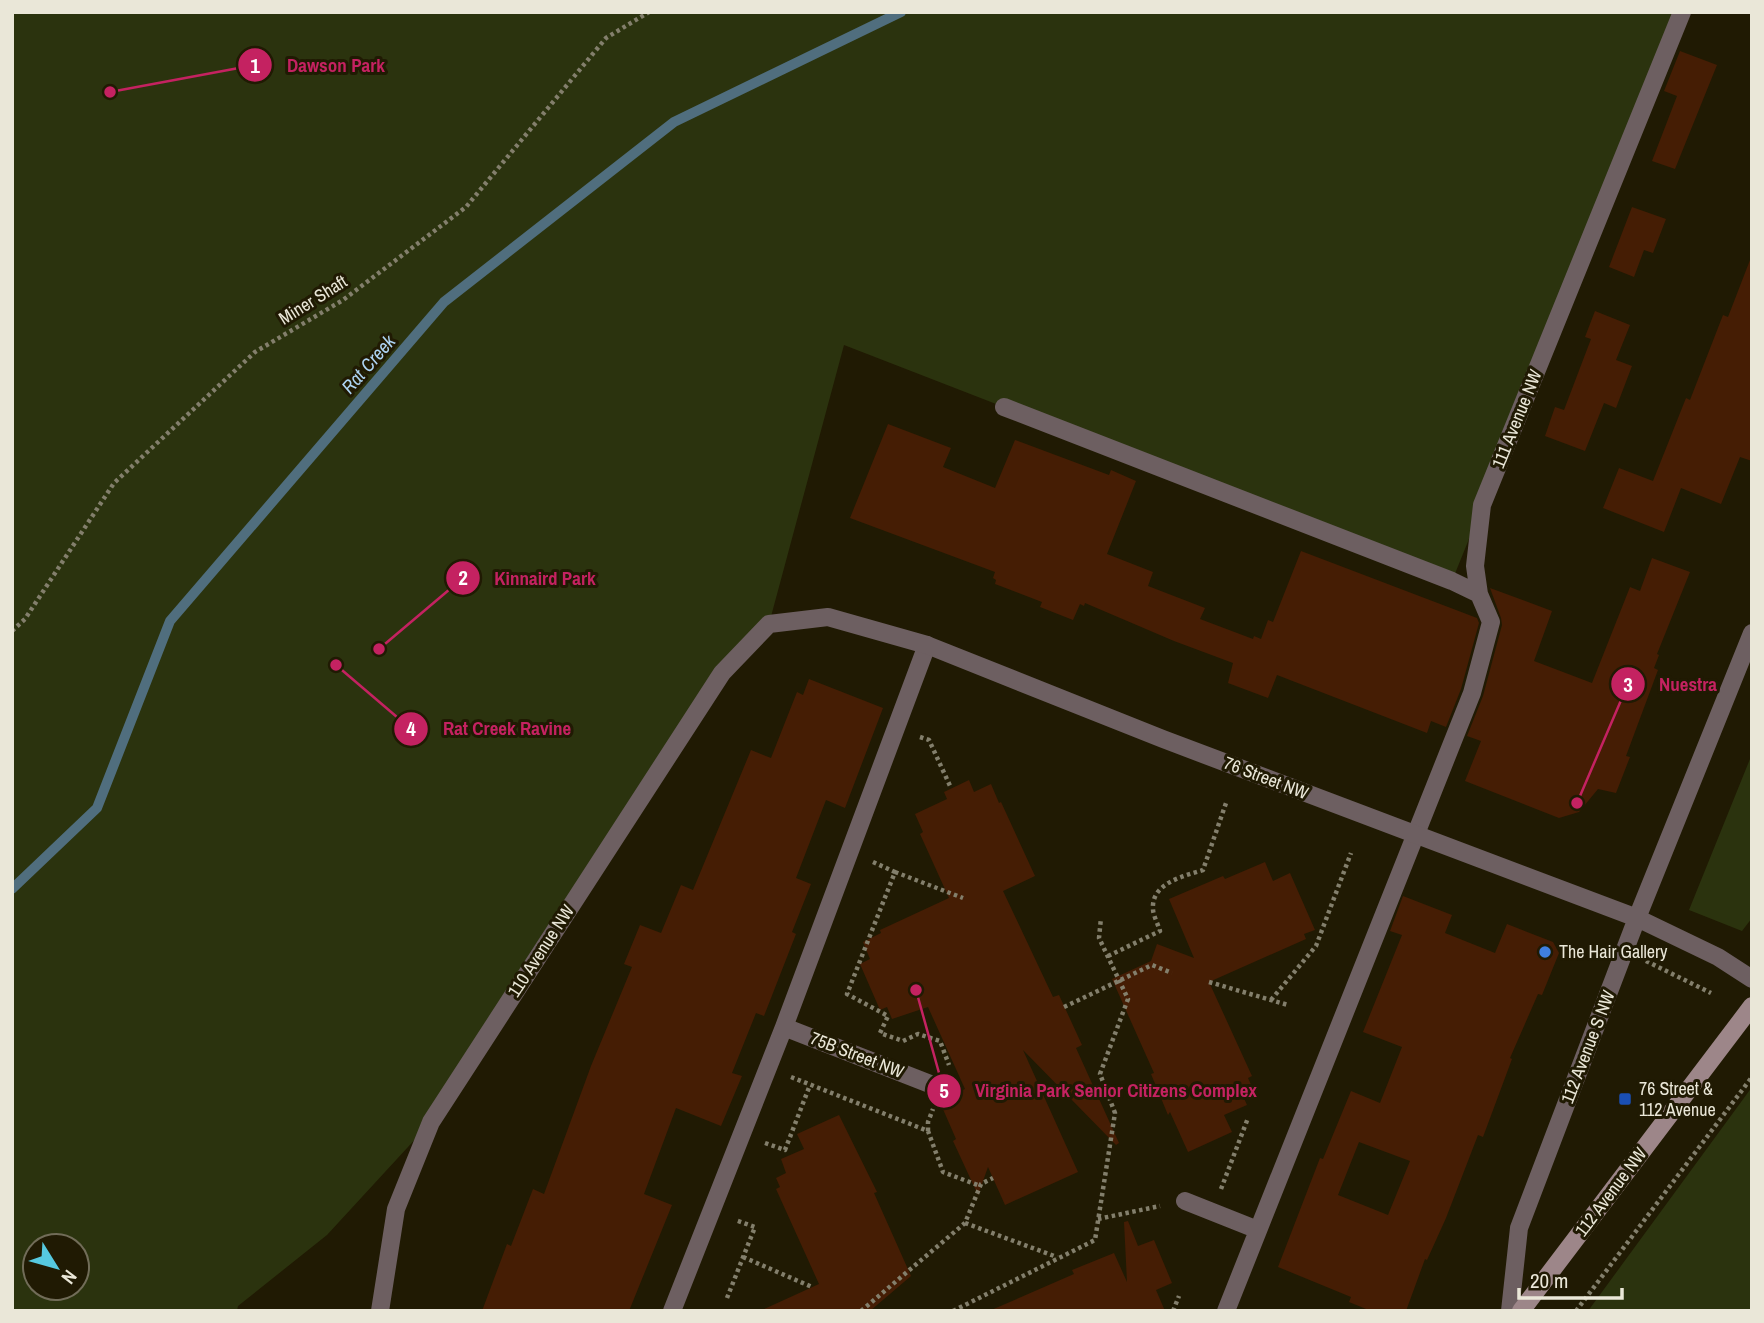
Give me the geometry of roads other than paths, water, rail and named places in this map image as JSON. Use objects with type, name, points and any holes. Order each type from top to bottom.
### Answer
[{"type":"main road","name":"112 Avenue NW","points":[[1521,1311],[1752,1006]]},
{"type":"street","name":"111 Avenue NW","points":[[1226,1311],[1472,693],[1491,622],[1479,594],[1475,566],[1482,505],[1682,12]]},
{"type":"street","points":[[1004,407],[1452,581],[1479,594]]},
{"type":"street","name":"76 Street NW","points":[[769,624],[828,617],[928,645],[1163,739],[1637,918],[1718,957],[1752,979]]},
{"type":"street","name":"110 Avenue NW","points":[[380,1311],[396,1209],[431,1122],[722,673],[769,624]]},
{"type":"street","name":"112 Avenue S NW","points":[[1510,1311],[1518,1228],[1637,918],[1752,634]]},
{"type":"street","points":[[672,1311],[784,1027],[928,645]]},
{"type":"street","name":"75B Street NW","points":[[784,1027],[933,1092]]},
{"type":"street","points":[[1185,1200],[1258,1230]]},
{"type":"waterway","name":"Rat Creek","points":[[12,889],[97,808],[170,621],[444,302],[674,122],[901,12]]},
{"type":"place","name":"Dawson Park","points":[[110,92]]},
{"type":"place","name":"Kinnaird Park","points":[[379,649]]},
{"type":"place","name":"Rat Creek Ravine","points":[[336,665]]},
{"type":"place","name":"Nuestra","points":[[1577,803]]},
{"type":"place","name":"The Hair Gallery","points":[[1545,952]]},
{"type":"place","name":"Virginia Park Senior Citizens Complex","points":[[916,990]]},
{"type":"place","name":"76 Street & 112 Avenue","points":[[1625,1099]]}]
